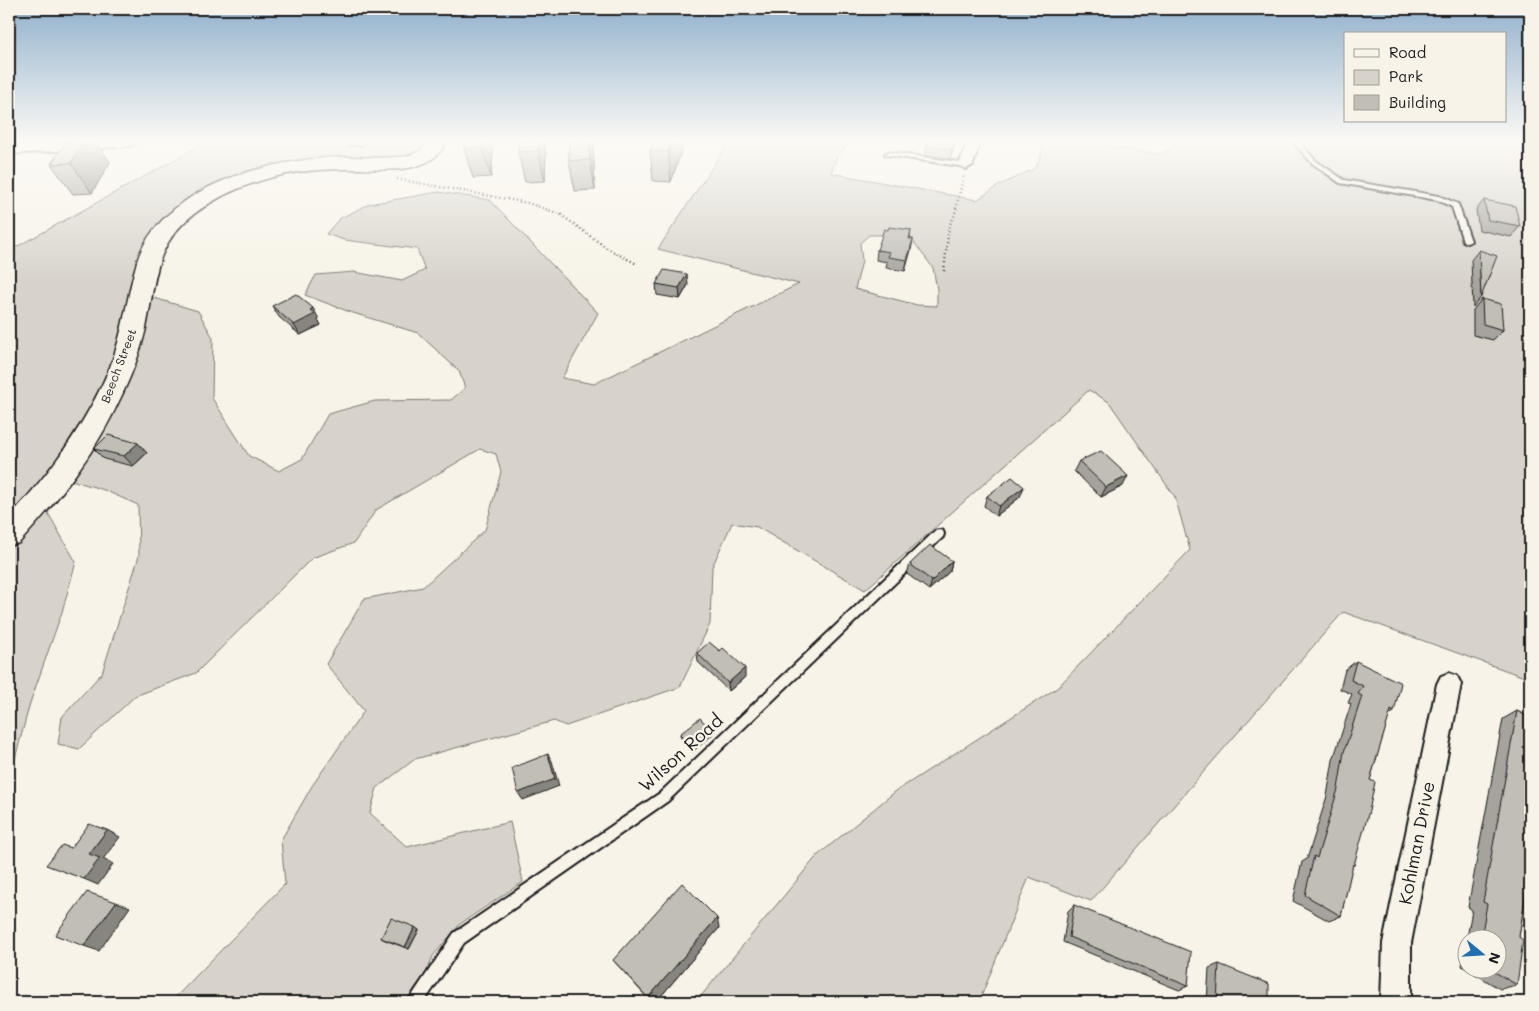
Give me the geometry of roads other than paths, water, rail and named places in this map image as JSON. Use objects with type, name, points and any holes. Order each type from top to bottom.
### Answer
[{"type":"street","name":"Beech Street","points":[[9,535],[42,500],[83,446],[110,395],[134,330],[142,275],[152,248],[161,232],[192,206],[226,189]]},
{"type":"street","name":"Kohlman Drive","points":[[1396,1002],[1397,943],[1449,684]]},
{"type":"lane","points":[[1380,189],[1439,198],[1455,206],[1467,241]]},
{"type":"lane","name":"Wilson Road","points":[[416,1002],[459,938],[664,796],[939,534]]}]
